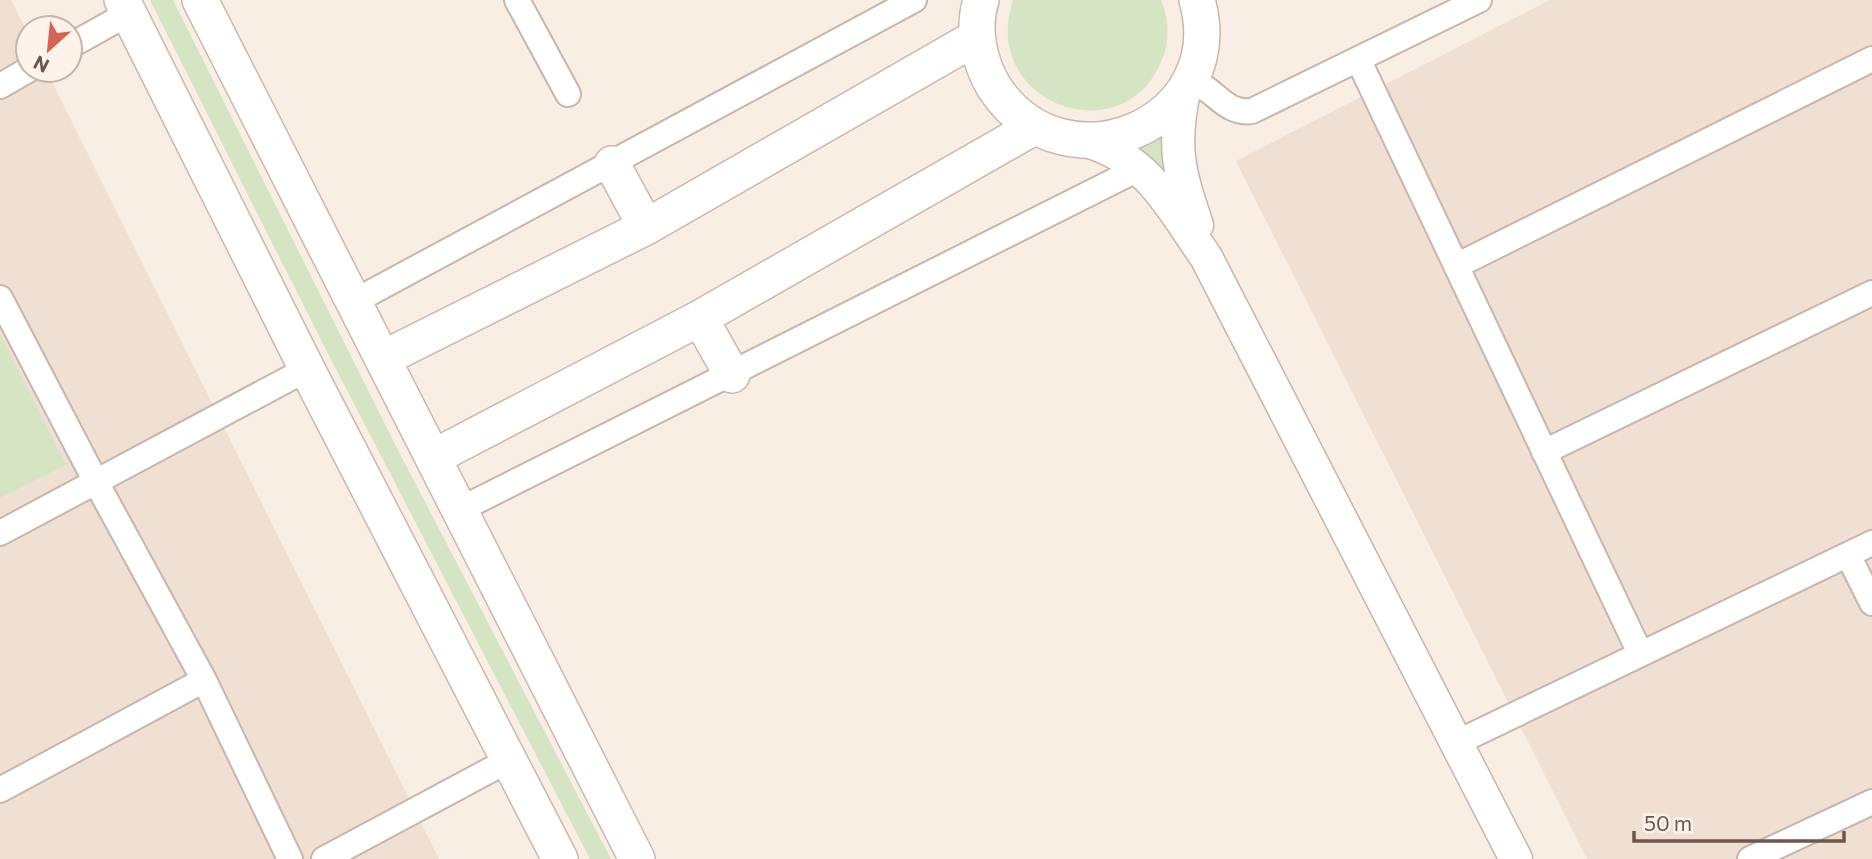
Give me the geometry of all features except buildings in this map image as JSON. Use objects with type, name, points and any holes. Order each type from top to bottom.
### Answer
[{"type":"main road","points":[[201,0],[637,859]]},
{"type":"main road","points":[[981,0],[977,37],[985,73],[1006,104],[1034,127],[1071,140],[1090,142],[1133,133],[1161,115],[1187,86],[1198,59],[1202,36],[1201,12],[1197,0]]},
{"type":"main road","points":[[126,7],[307,369],[559,859]]},
{"type":"main road","points":[[384,358],[646,227],[977,37]]},
{"type":"main road","points":[[434,457],[700,318],[1034,127]]},
{"type":"main road","points":[[612,164],[646,227]]},
{"type":"main road","points":[[700,318],[732,375]]},
{"type":"street","points":[[517,0],[568,94]]},
{"type":"street","points":[[355,301],[914,0]]},
{"type":"street","points":[[1206,257],[1180,173],[1177,122],[1187,86],[1207,87],[1232,109],[1252,111],[1479,0]]},
{"type":"street","points":[[84,37],[126,7]]},
{"type":"street","points":[[1358,59],[1640,653]]},
{"type":"street","points":[[1456,266],[1872,59]]},
{"type":"street","points":[[1090,142],[1111,149],[1140,169],[1169,203],[1206,257],[1516,859]]},
{"type":"street","points":[[461,509],[1140,169]]},
{"type":"street","points":[[1544,452],[1872,293]]},
{"type":"street","points":[[0,298],[204,680],[290,859]]},
{"type":"street","points":[[0,533],[307,369]]},
{"type":"street","points":[[1456,743],[1872,543]]},
{"type":"street","points":[[1849,555],[1872,603]]},
{"type":"street","points":[[0,790],[204,680]]},
{"type":"street","points":[[324,859],[509,761]]},
{"type":"street","points":[[1763,856],[1872,802]]},
{"type":"shaded area","points":[[0,0],[11,0],[18,14],[14,14],[14,84],[53,84],[439,859],[0,859]]},
{"type":"shaded area","points":[[1550,0],[1872,0],[1872,859],[1587,859],[1236,161]]},
{"type":"green space","points":[[150,0],[173,0],[399,452],[611,859],[590,859],[322,342]]},
{"type":"green space","points":[[1013,0],[1161,0],[1168,28],[1163,57],[1145,88],[1119,105],[1090,111],[1061,105],[1036,91],[1017,67],[1008,37]]},
{"type":"green space","points":[[1163,133],[1174,189],[1138,148],[1157,141]]},
{"type":"green space","points":[[0,334],[66,465],[0,498]]}]
